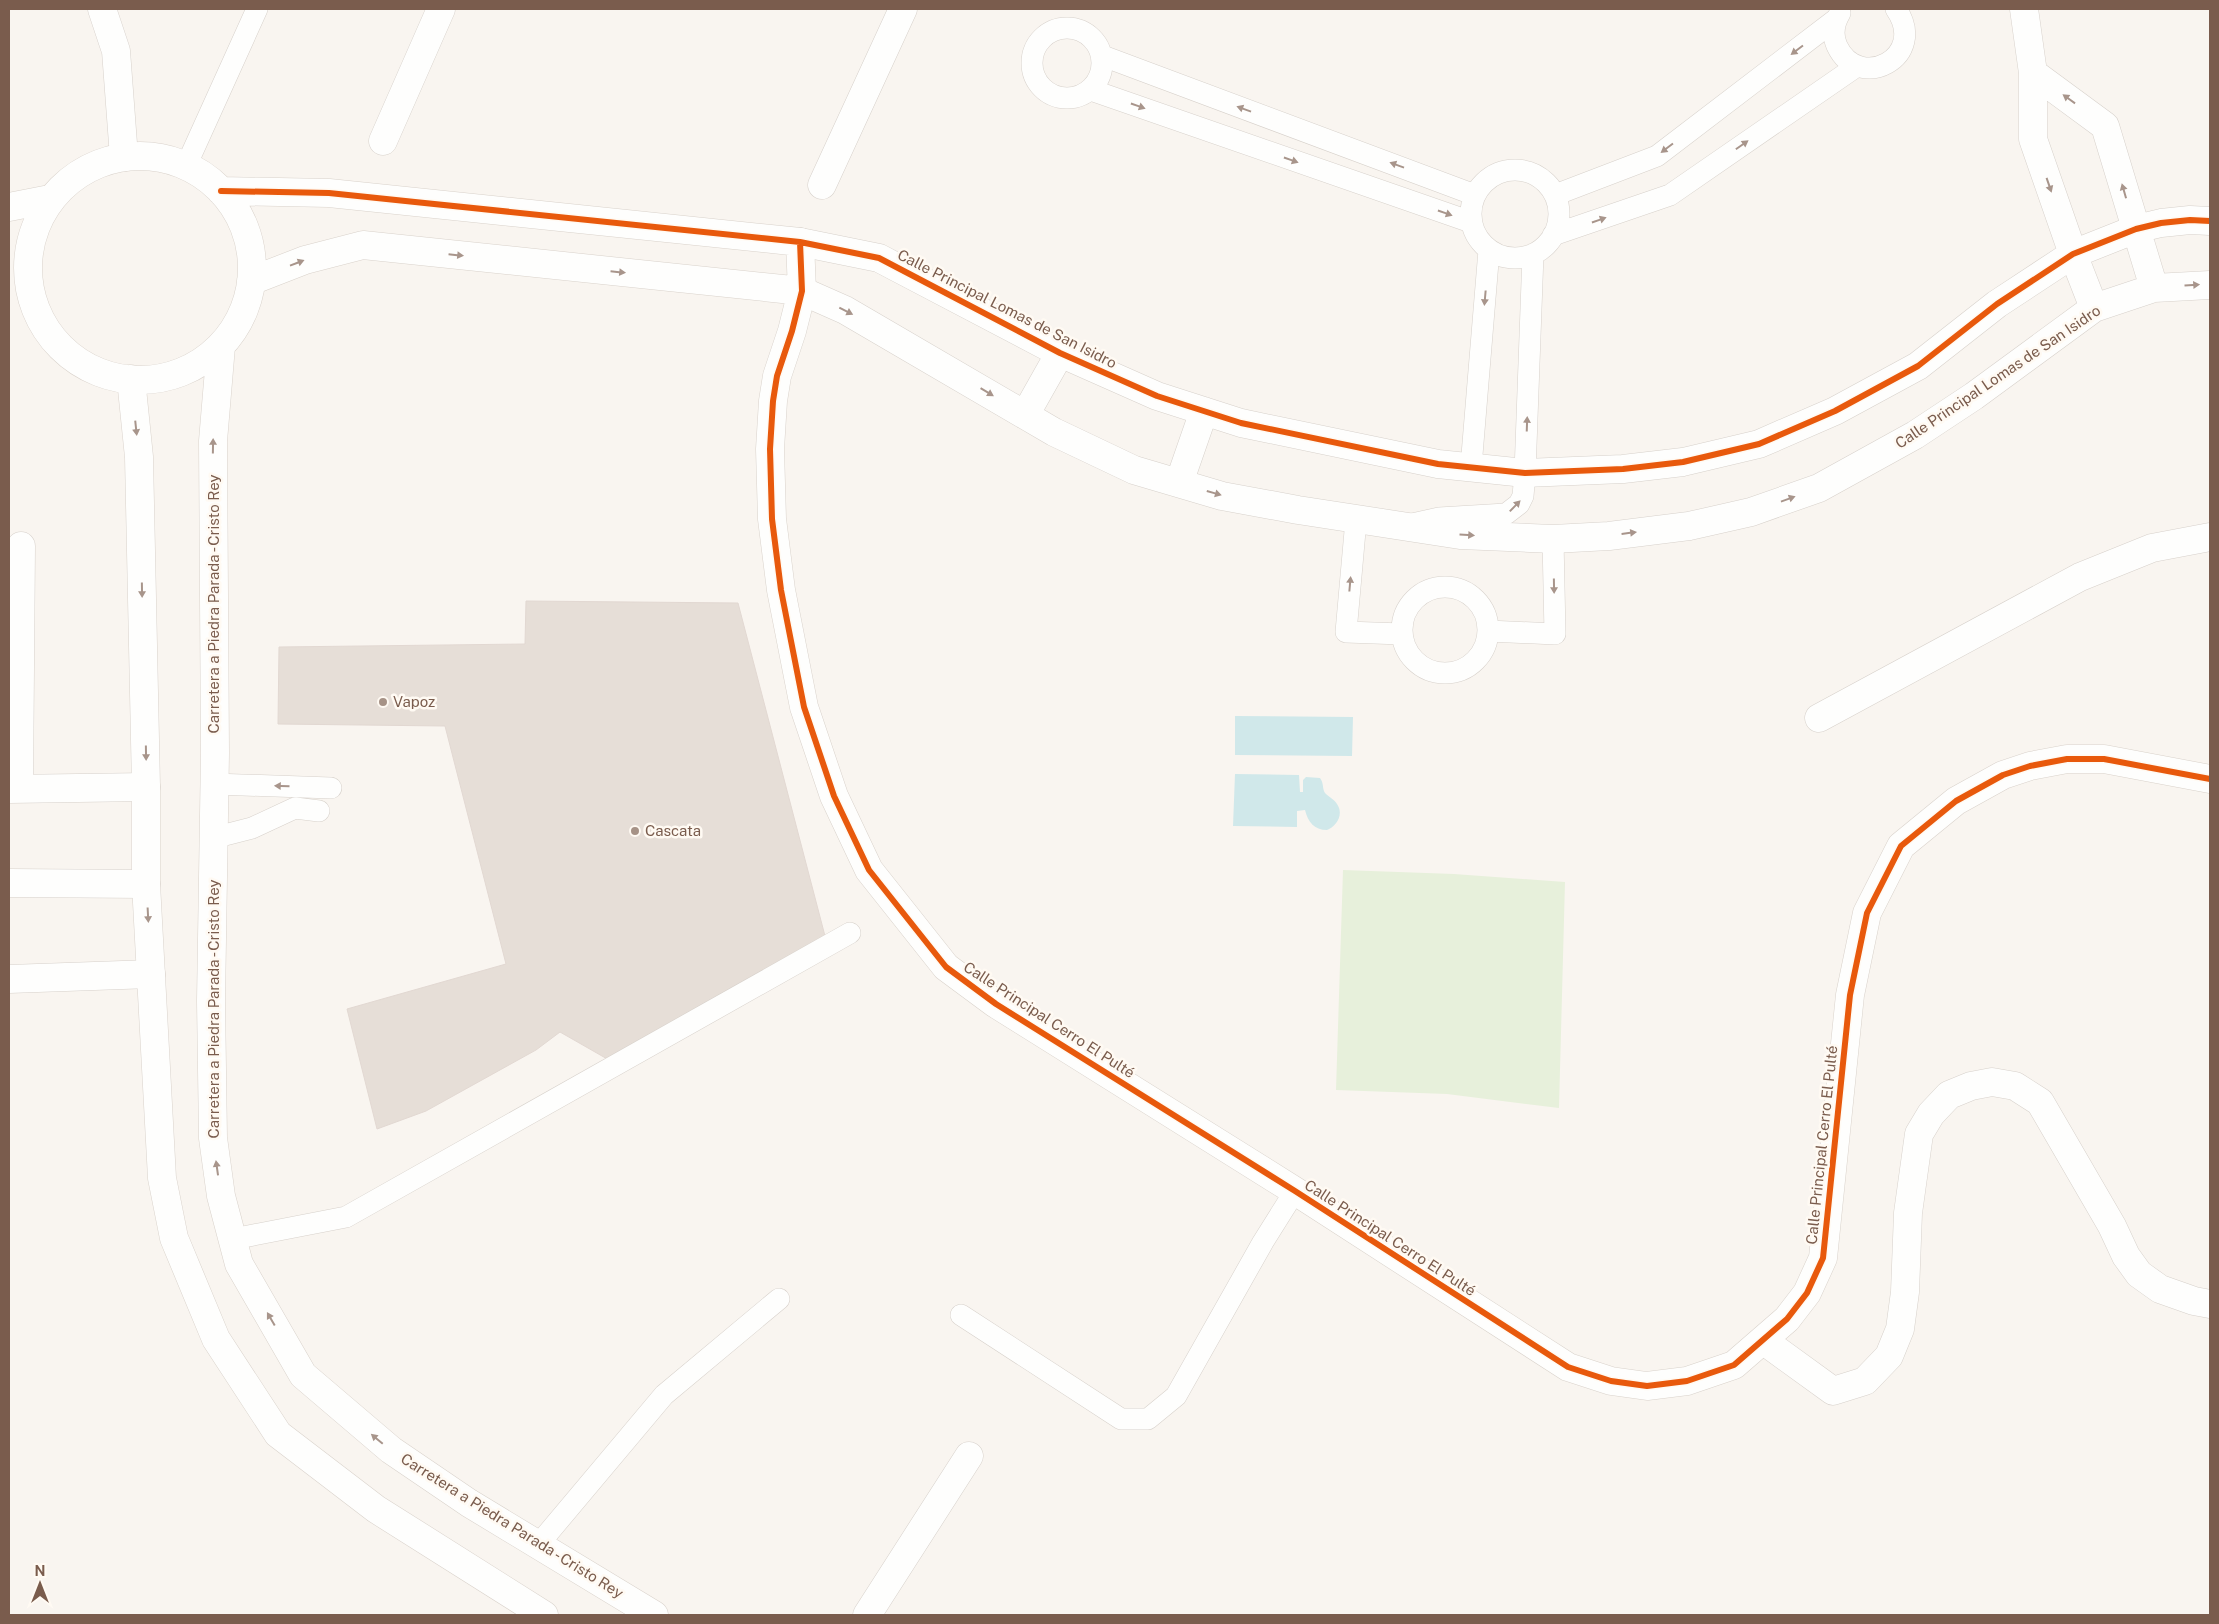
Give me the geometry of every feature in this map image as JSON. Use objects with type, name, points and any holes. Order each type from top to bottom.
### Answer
[{"type":"street","points":[[102,9],[116,51],[124,157]]},
{"type":"street","points":[[383,141],[442,9]]},
{"type":"street","points":[[822,185],[903,9]]},
{"type":"street","points":[[2024,9],[2033,73],[2033,139],[2072,254],[2094,308]]},
{"type":"street","points":[[2033,73],[2105,126],[2154,288]]},
{"type":"street","points":[[145,156],[166,159],[186,166],[205,177],[220,191],[243,223],[249,242],[252,262],[251,281],[242,312],[236,326],[220,346],[194,365],[164,377],[131,379],[99,373],[71,357],[21,304],[28,279],[28,251],[36,224],[50,199],[71,179],[96,165],[124,157],[145,156]]},
{"type":"street","name":"Calle Principal Lomas de San Isidro","points":[[220,191],[329,193],[800,242],[879,258],[1060,353],[1157,396],[1241,424],[1438,464],[1525,473],[1623,469],[1683,462],[1758,444],[1835,411],[1918,366],[1997,304],[2072,254],[2136,230],[2161,223],[2190,220],[2210,221]]},
{"type":"street","points":[[9,206],[50,199]]},
{"type":"street","name":"Calle Principal Cerro El Pulté","points":[[800,242],[802,291],[792,331],[777,376],[773,401],[770,449],[772,519],[781,590],[804,707],[834,796],[869,870],[946,967],[996,1004],[1295,1191],[1568,1367],[1611,1381],[1647,1386],[1687,1381],[1734,1365],[1787,1319],[1807,1293],[1823,1258],[1850,995],[1867,913],[1901,846],[1956,801],[2003,775],[2030,766],[2067,759],[2104,759],[2210,780]]},
{"type":"street","name":"Calle Principal Lomas de San Isidro","points":[[251,281],[304,260],[363,245],[802,291],[845,310],[1054,432],[1126,467],[1222,496],[1356,520],[1460,534],[1553,539],[1609,536],[1690,526],[1751,512],[1819,488],[1915,435],[1974,396],[2094,308],[2154,288],[2210,285]]},
{"type":"street","name":"Carretera a Piedra Parada - Cristo Rey","points":[[220,346],[213,441],[214,784],[211,1001],[213,1138],[221,1196],[239,1264],[303,1375],[390,1450],[469,1503],[654,1615]]},
{"type":"street","points":[[1025,415],[1060,353]]},
{"type":"street","points":[[131,379],[139,457],[146,787],[146,884],[162,1178],[174,1238],[216,1338],[278,1434],[376,1509],[544,1615]]},
{"type":"street","points":[[1179,483],[1204,411]]},
{"type":"street","points":[[1819,718],[2080,577],[2152,548],[2210,538]]},
{"type":"street","points":[[20,546],[14,789],[146,787]]},
{"type":"street","points":[[9,882],[146,884]]},
{"type":"street","points":[[9,979],[152,974]]},
{"type":"street","points":[[1764,1340],[1833,1391],[1865,1381],[1889,1356],[1900,1329],[1905,1292],[1908,1213],[1920,1134],[1930,1114],[1949,1095],[1971,1086],[1992,1082],[2015,1086],[2040,1102],[2112,1226],[2126,1256],[2139,1274],[2160,1289],[2194,1301],[2210,1304]]},
{"type":"street","points":[[867,1615],[969,1456]]},
{"type":"lane","points":[[186,166],[257,9]]},
{"type":"lane","points":[[1839,14],[1834,39],[1841,56],[1857,66],[1876,68],[1893,60],[1903,45],[1905,26],[1896,9]]},
{"type":"lane","points":[[1555,195],[1657,156],[1839,14]]},
{"type":"lane","points":[[1060,28],[1078,29],[1094,39],[1102,56],[1102,74],[1092,90],[1074,98],[1056,97],[1040,87],[1032,70],[1033,52],[1043,36],[1060,28]]},
{"type":"lane","points":[[1102,56],[1475,195]]},
{"type":"lane","points":[[1553,236],[1670,195],[1857,66]]},
{"type":"lane","points":[[1092,90],[1471,222]]},
{"type":"lane","points":[[1508,171],[1522,171],[1536,175],[1547,183],[1555,195],[1559,209],[1558,223],[1553,236],[1545,247],[1533,254],[1522,258],[1510,258],[1499,255],[1489,250],[1474,232],[1471,222],[1475,195],[1484,183],[1495,175],[1508,171]]},
{"type":"lane","points":[[1471,467],[1489,250]]},
{"type":"lane","points":[[1402,527],[1421,520],[1506,514],[1520,504],[1523,496],[1525,473],[1533,254]]},
{"type":"lane","points":[[1356,520],[1346,632],[1402,634]]},
{"type":"lane","points":[[1488,631],[1555,634],[1553,539]]},
{"type":"lane","points":[[1444,587],[1458,589],[1470,595],[1480,605],[1486,617],[1488,631],[1486,644],[1480,656],[1469,666],[1455,672],[1440,674],[1426,670],[1413,661],[1405,648],[1402,634],[1402,620],[1409,605],[1418,596],[1430,589],[1444,587]]},
{"type":"lane","points":[[214,784],[331,788]]},
{"type":"lane","points":[[213,838],[252,828],[295,808],[319,811]]},
{"type":"lane","points":[[233,1239],[346,1217],[850,932]]},
{"type":"lane","points":[[960,1315],[1122,1420],[1148,1420],[1176,1396],[1295,1191]]},
{"type":"lane","points":[[538,1545],[664,1395],[780,1299]]},
{"type":"green space","points":[[1343,870],[1454,874],[1565,882],[1559,1108],[1447,1094],[1336,1090]]},
{"type":"water","points":[[1235,716],[1353,717],[1352,756],[1235,755]]},
{"type":"water","points":[[1235,774],[1299,775],[1300,792],[1303,792],[1303,780],[1306,777],[1320,778],[1325,793],[1337,804],[1340,816],[1334,826],[1327,830],[1315,827],[1310,822],[1305,810],[1297,811],[1297,827],[1233,826]]},
{"type":"building","name":"Cascata","points":[[526,601],[738,603],[825,936],[609,1060],[560,1032],[536,1050],[426,1111],[377,1129],[347,1009],[506,964],[445,726],[278,724],[279,647],[525,644]]},
{"type":"cycle path","points":[[221,191],[329,193],[800,242],[879,258],[1060,353],[1157,396],[1241,423],[1438,464],[1525,473],[1623,469],[1683,462],[1759,444],[1835,411],[1918,366],[1997,304],[2073,254],[2136,229],[2161,223],[2190,220],[2210,221]]},
{"type":"cycle path","points":[[800,242],[802,291],[792,331],[777,376],[773,401],[770,449],[772,519],[781,590],[804,707],[834,796],[869,870],[946,967],[996,1004],[1295,1191],[1568,1367],[1611,1381],[1647,1386],[1687,1381],[1734,1365],[1787,1319],[1807,1293],[1823,1258],[1850,995],[1867,913],[1901,846],[1956,801],[2003,775],[2030,766],[2067,759],[2104,759],[2210,779]]},
{"type":"place","name":"Vapoz","points":[[383,702]]},
{"type":"place","name":"Cascata","points":[[635,831]]}]
